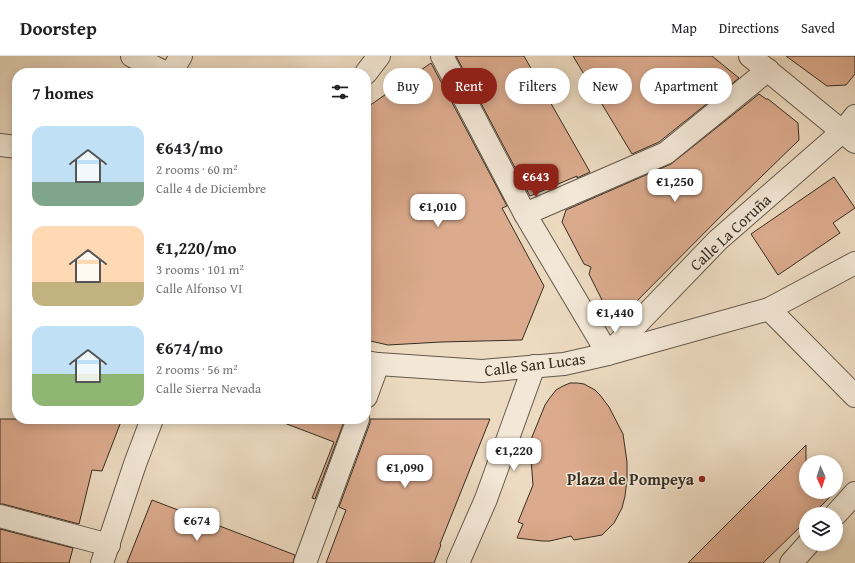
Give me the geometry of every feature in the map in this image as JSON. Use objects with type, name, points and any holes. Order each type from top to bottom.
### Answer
[{"type":"street","points":[[132,56],[156,68]]},
{"type":"street","points":[[174,68],[181,56]]},
{"type":"street","points":[[370,68],[379,56]]},
{"type":"street","points":[[442,56],[525,214],[608,354]]},
{"type":"street","points":[[750,56],[851,130]]},
{"type":"street","points":[[525,214],[666,154],[768,70]]},
{"type":"street","name":"Calle La Coruña","points":[[608,354],[718,240],[851,130]]},
{"type":"street","points":[[0,144],[12,146]]},
{"type":"street","name":"Calle San Lucas","points":[[372,363],[482,371],[564,364],[608,354],[769,309],[855,263]]},
{"type":"street","points":[[769,309],[855,396]]},
{"type":"street","points":[[458,563],[486,499],[534,366]]},
{"type":"street","points":[[0,516],[105,554],[150,424]]},
{"type":"street","points":[[305,563],[356,424]]},
{"type":"street","points":[[842,507],[855,493]]},
{"type":"street","points":[[791,563],[802,551]]},
{"type":"building","points":[[456,56],[524,56],[531,68],[505,68],[505,104],[551,104],[590,172],[530,196],[481,104],[497,104],[497,68],[462,68]]},
{"type":"building","points":[[573,56],[712,56],[727,68],[640,68],[640,104],[706,104],[659,142],[632,154],[602,104],[632,104],[632,68],[580,68]]},
{"type":"building","points":[[786,56],[855,56],[855,74],[846,85],[827,86]]},
{"type":"building","points":[[431,63],[441,82],[441,104],[453,104],[507,206],[502,208],[544,286],[522,340],[388,345],[371,341],[371,105],[383,96],[383,104],[433,104],[433,68],[424,68]]},
{"type":"building","points":[[732,72],[739,78],[732,84]]},
{"type":"building","points":[[759,94],[768,99],[798,123],[799,140],[624,314],[608,312],[589,274],[591,267],[584,264],[562,222],[566,210],[671,164]]},
{"type":"building","points":[[834,177],[855,208],[833,223],[840,233],[778,275],[751,234]]},
{"type":"building","points":[[570,383],[584,384],[595,390],[609,407],[623,434],[627,462],[627,479],[622,508],[614,523],[602,535],[574,540],[571,536],[550,541],[517,538],[523,524],[518,522],[533,485],[531,459],[532,437],[545,405],[549,399],[556,390]]},
{"type":"building","points":[[0,419],[12,419],[12,424],[120,424],[102,471],[92,470],[79,524],[0,504]]},
{"type":"building","points":[[371,419],[490,419],[440,544],[441,545],[434,563],[326,563],[346,510],[339,507],[370,424],[371,424]]},
{"type":"building","points":[[287,424],[343,424],[315,499],[312,498],[334,442]]},
{"type":"building","points":[[806,445],[806,455],[799,455],[799,499],[828,499],[820,507],[799,507],[799,528],[763,563],[688,563]]},
{"type":"building","points":[[152,500],[295,555],[293,563],[127,563]]},
{"type":"building","points":[[0,529],[73,548],[69,563],[0,563]]},
{"type":"place","name":"Plaza de Pompeya","points":[[702,479]]}]
